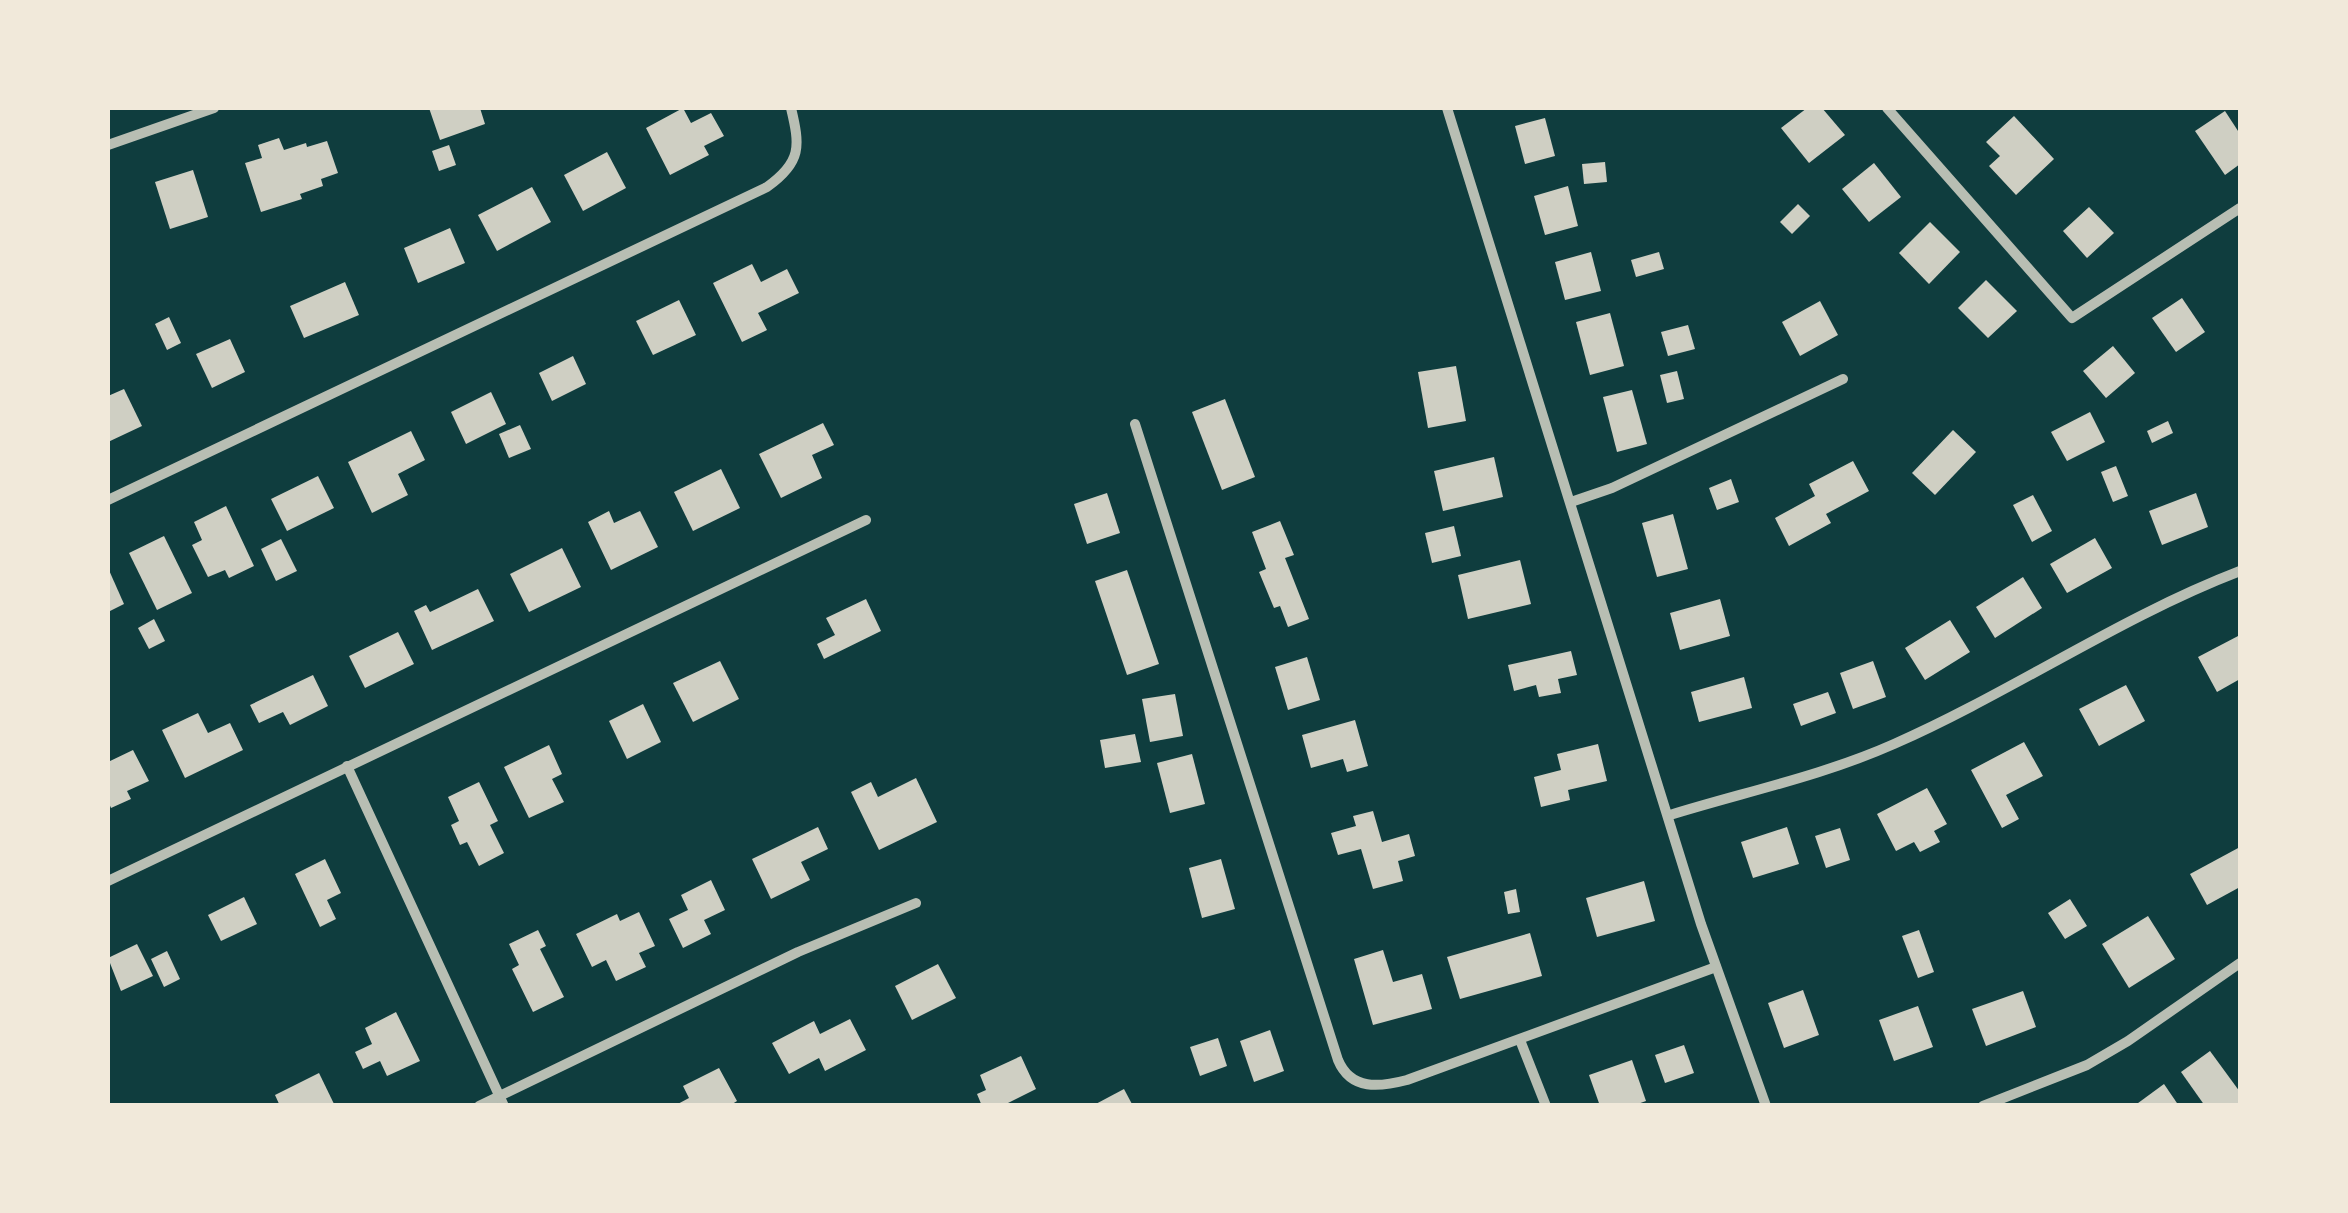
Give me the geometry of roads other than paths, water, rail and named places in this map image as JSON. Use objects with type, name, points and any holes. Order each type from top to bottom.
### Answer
[{"type":"street","points":[[108,145],[214,108]]},
{"type":"street","points":[[108,500],[777,180],[793,164],[797,144],[792,108]]},
{"type":"street","points":[[1447,108],[1716,967],[1766,1106]]},
{"type":"street","points":[[1887,108],[2072,318],[2240,208]]},
{"type":"street","points":[[1571,502],[1612,488],[1843,379]]},
{"type":"street","points":[[1136,424],[1342,1069],[1356,1082],[1389,1085],[1716,967]]},
{"type":"street","points":[[108,881],[866,520]]},
{"type":"street","points":[[1670,815],[1826,770],[1893,745],[2188,593],[2240,571]]},
{"type":"street","points":[[347,766],[502,1101]]},
{"type":"street","points":[[479,1106],[502,1101],[775,963],[916,903]]},
{"type":"street","points":[[1983,1106],[2087,1065],[2240,962]]},
{"type":"street","points":[[1520,1040],[1546,1106]]}]
